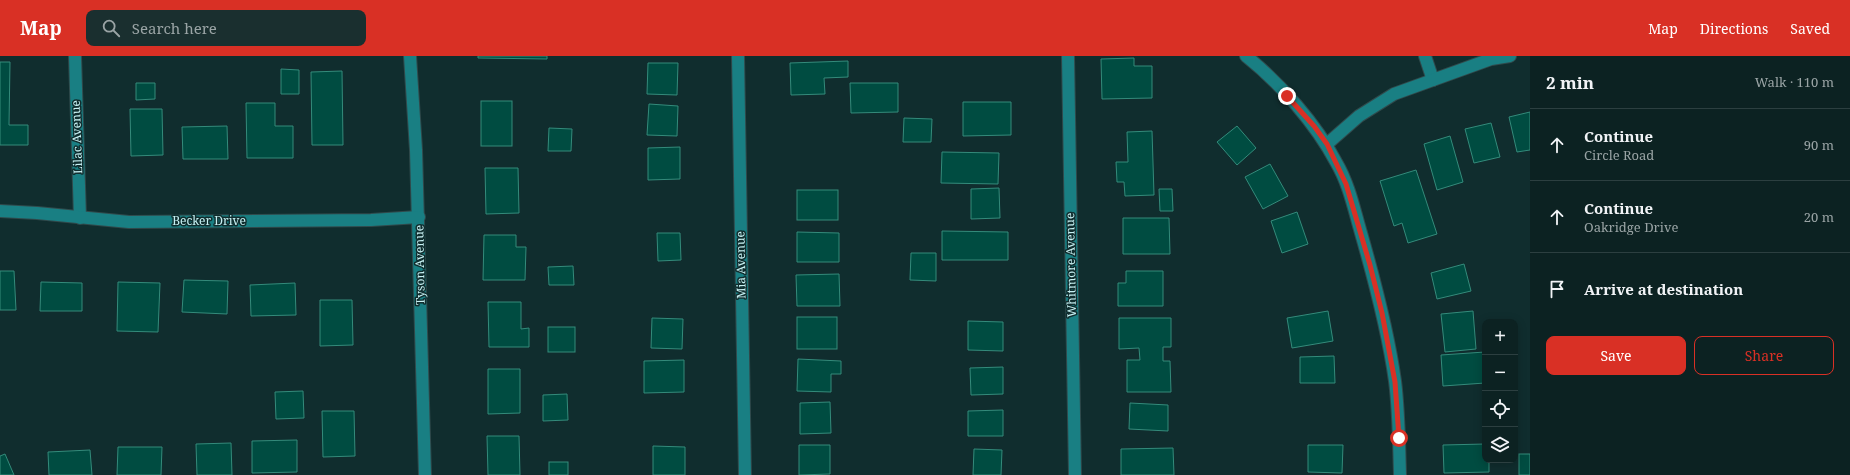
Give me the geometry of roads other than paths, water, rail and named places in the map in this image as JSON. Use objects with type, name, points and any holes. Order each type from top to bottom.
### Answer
[{"type":"street","name":"Lilac Avenue","points":[[75,56],[80,218]]},
{"type":"street","name":"Tyson Avenue","points":[[410,56],[419,217],[425,475]]},
{"type":"street","name":"Mia Avenue","points":[[738,56],[745,475]]},
{"type":"street","name":"Whitmore Avenue","points":[[1068,56],[1075,475]]},
{"type":"street","points":[[1246,56],[1262,69],[1314,126],[1327,144],[1346,184],[1370,265],[1382,313],[1395,382],[1400,475]]},
{"type":"street","points":[[1425,56],[1433,80]]},
{"type":"street","points":[[1327,144],[1359,116],[1394,94],[1491,59],[1510,56]]},
{"type":"street","name":"Becker Drive","points":[[0,211],[37,212],[80,218],[137,222],[371,220],[419,217]]}]
